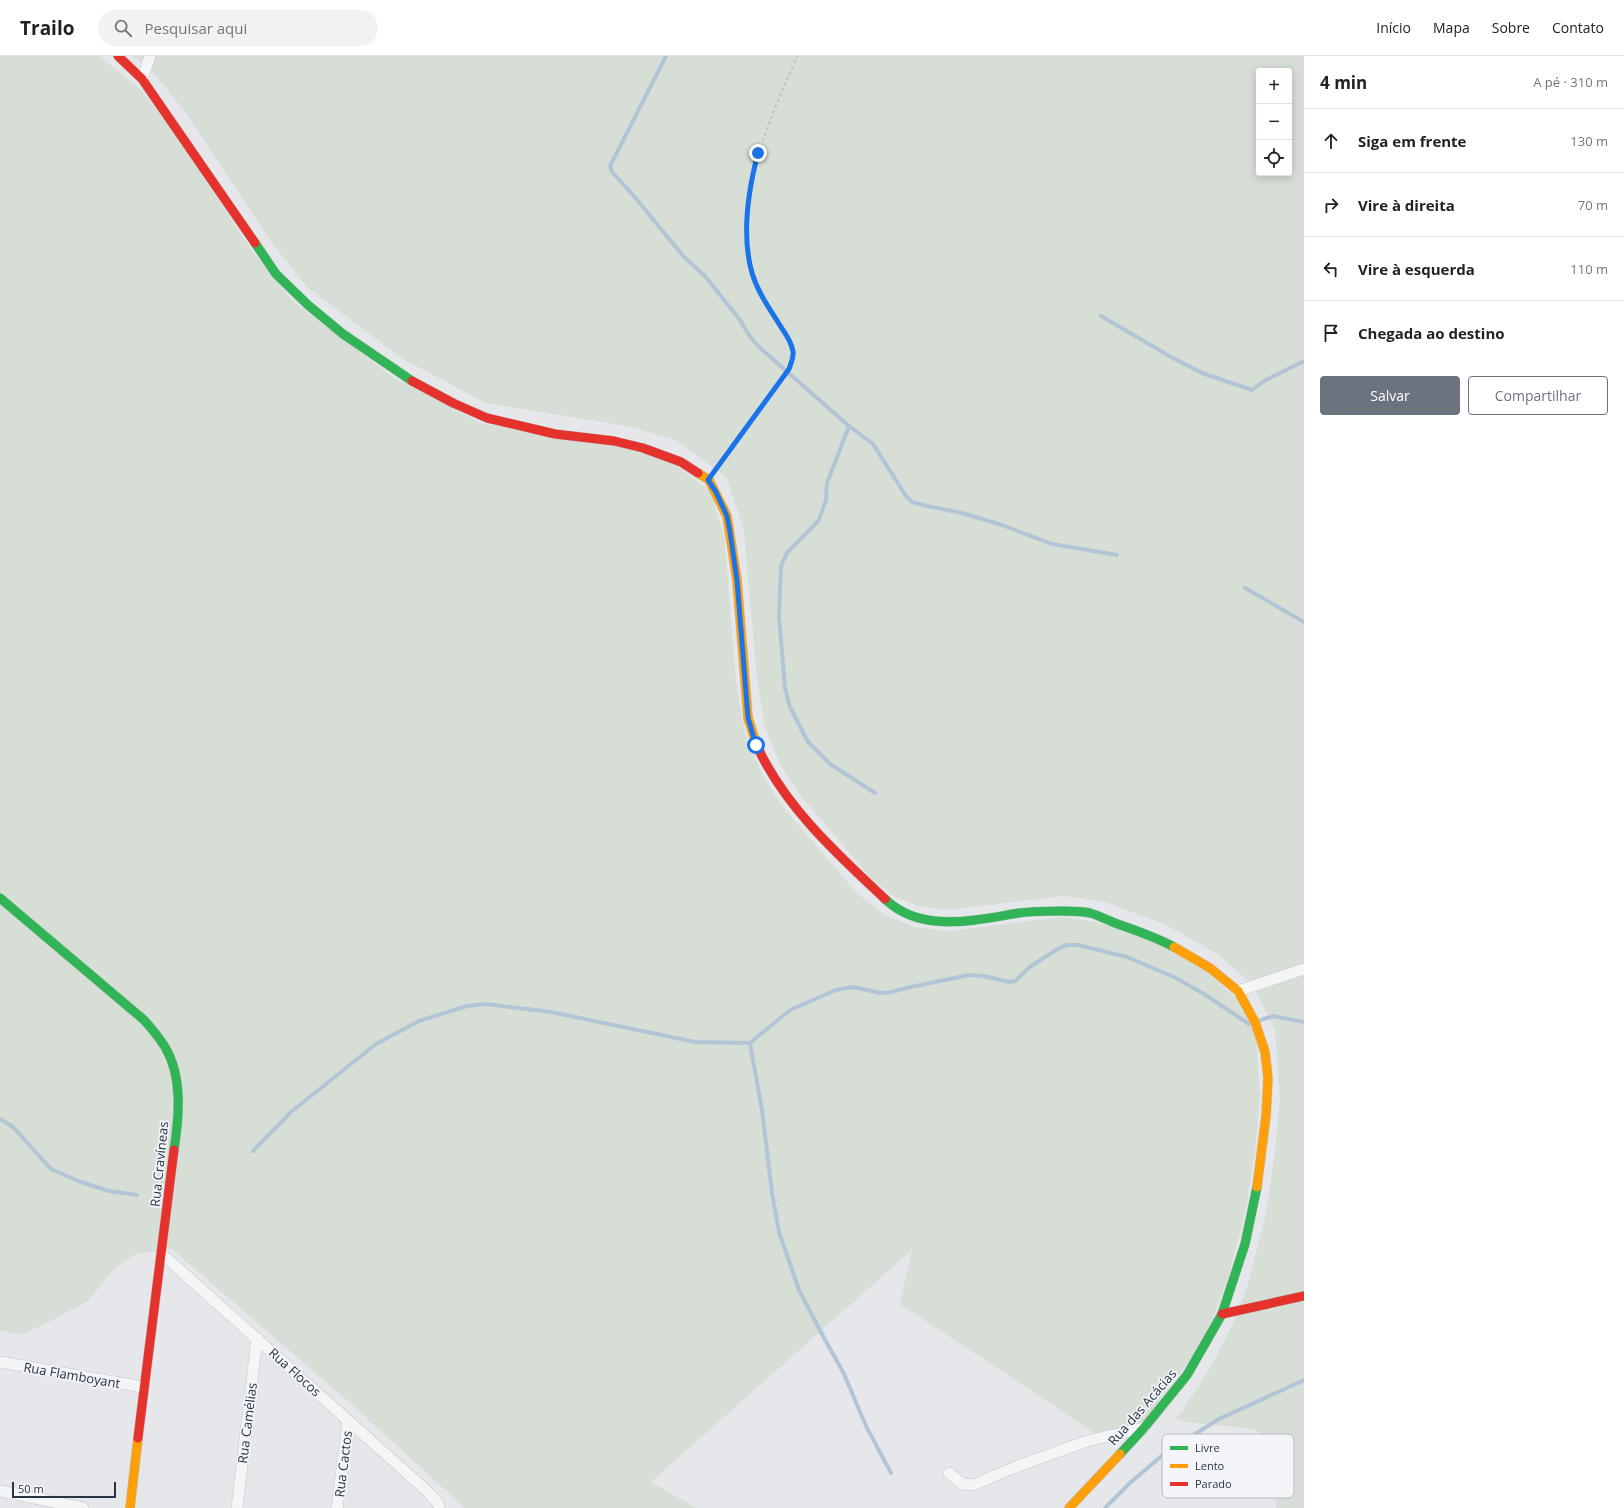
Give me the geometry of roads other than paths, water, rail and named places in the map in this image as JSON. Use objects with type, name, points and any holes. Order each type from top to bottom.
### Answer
[{"type":"street","points":[[118,56],[142,79],[276,274],[308,305],[349,338],[406,378],[453,403],[487,418],[555,434],[614,441],[643,448],[681,462],[708,480],[716,492],[727,516],[730,532],[737,580],[748,718],[756,745],[765,764],[781,789],[803,816],[834,851],[892,906],[909,915],[928,920],[960,922],[982,920],[1021,913],[1090,913],[1163,941],[1210,968],[1238,991],[1304,969]]},
{"type":"street","points":[[142,79],[150,56]]},
{"type":"street","name":"Rua Cravíneas","points":[[0,898],[144,1020],[156,1033],[172,1058],[177,1080],[179,1098],[176,1136],[162,1254],[143,1387],[130,1508]]},
{"type":"street","name":"Rua das Acácias","points":[[1069,1508],[1144,1428],[1187,1375],[1222,1314],[1245,1244],[1253,1210],[1261,1162],[1268,1078],[1265,1052],[1255,1022],[1238,991]]},
{"type":"street","name":"Rua Flocos","points":[[162,1254],[427,1491],[438,1503],[439,1508]]},
{"type":"street","points":[[1222,1314],[1304,1296]]},
{"type":"street","name":"Rua Camélias","points":[[237,1508],[257,1338]]},
{"type":"street","name":"Rua Flamboyant","points":[[0,1362],[143,1387]]},
{"type":"street","name":"Rua Cactos","points":[[337,1508],[348,1420]]},
{"type":"street","points":[[949,1473],[962,1484],[973,1485],[1087,1440],[1144,1428]]},
{"type":"street","points":[[0,1491],[83,1508]]},
{"type":"waterway","points":[[666,56],[610,166],[612,172],[684,257],[705,276],[740,320],[749,335],[759,347],[849,426],[873,444],[906,496],[912,502],[962,513],[1002,525],[1052,544],[1117,555]]},
{"type":"waterway","points":[[1101,316],[1171,357],[1202,373],[1252,390],[1264,381],[1304,361]]},
{"type":"waterway","points":[[849,426],[827,483],[826,500],[819,520],[787,553],[781,566],[779,616],[785,688],[790,707],[808,742],[830,764],[875,793]]},
{"type":"waterway","points":[[1245,588],[1304,622]]},
{"type":"waterway","points":[[253,1151],[291,1112],[376,1044],[419,1021],[467,1006],[486,1004],[551,1012],[695,1042],[750,1043],[790,1010],[836,990],[853,987],[880,993],[892,992],[969,975],[983,976],[1009,982],[1015,981],[1031,966],[1061,947],[1078,945],[1127,957],[1174,977],[1204,994],[1249,1024],[1251,1023]]},
{"type":"waterway","points":[[1258,1021],[1273,1016],[1304,1022]]},
{"type":"waterway","points":[[750,1043],[762,1110],[772,1193],[779,1232],[799,1290],[844,1374],[866,1426],[891,1473]]},
{"type":"waterway","points":[[0,1119],[13,1127],[51,1169],[78,1181],[109,1191],[137,1195]]},
{"type":"waterway","points":[[1195,1434],[1219,1419],[1304,1380]]},
{"type":"waterway","points":[[1105,1508],[1131,1482],[1162,1456]]}]
